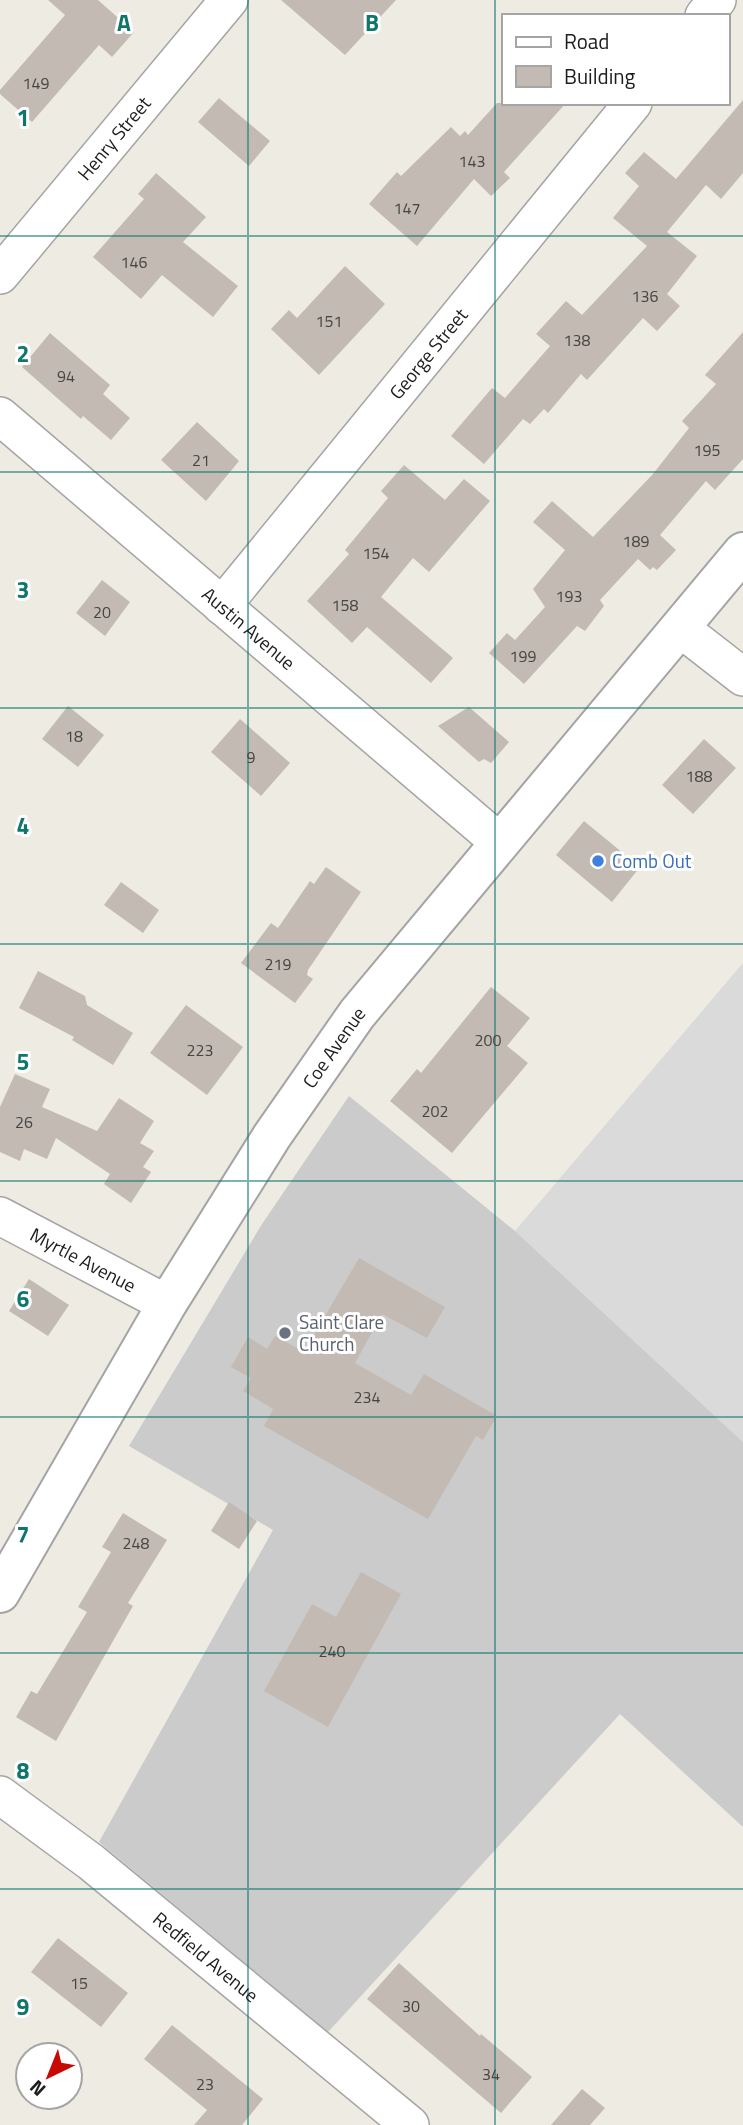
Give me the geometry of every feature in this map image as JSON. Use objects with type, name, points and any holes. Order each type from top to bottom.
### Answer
[{"type":"street","name":"Henry Street","points":[[0,275],[229,0]]},
{"type":"street","points":[[706,14],[717,0]]},
{"type":"street","name":"George Street","points":[[222,606],[631,105]]},
{"type":"street","name":"Austin Avenue","points":[[0,416],[498,842]]},
{"type":"street","name":"Coe Avenue","points":[[0,1593],[167,1304],[272,1136],[357,1014],[743,552]]},
{"type":"street","points":[[680,628],[743,677]]},
{"type":"street","name":"Myrtle Avenue","points":[[0,1216],[167,1304]]},
{"type":"street","name":"Redfield Avenue","points":[[0,1795],[91,1862],[410,2125]]},
{"type":"shaded area","points":[[743,963],[743,1442],[515,1231]]},
{"type":"shaded area","name":"Saint Clare Church","points":[[349,1096],[515,1231],[743,1442],[743,1827],[620,1714],[328,2032],[99,1842],[273,1530],[129,1446],[262,1224]]},
{"type":"building","points":[[48,0],[98,0],[134,32],[112,57],[99,45],[32,122],[0,94],[0,90],[65,15]]},
{"type":"building","points":[[281,0],[396,0],[345,55]]},
{"type":"building","points":[[219,98],[270,141],[249,166],[198,122]]},
{"type":"building","points":[[743,100],[743,173],[721,199],[706,185],[667,232],[697,256],[667,294],[680,306],[657,331],[643,318],[587,380],[581,374],[548,413],[544,409],[530,424],[523,419],[484,464],[451,436],[492,388],[505,398],[550,346],[536,334],[566,301],[582,315],[647,246],[613,218],[639,186],[625,173],[644,152],[676,179]]},
{"type":"building","points":[[497,103],[564,105],[504,172],[510,178],[491,196],[474,179],[417,246],[369,204],[397,172],[401,176],[451,127],[460,136],[465,131],[468,135]]},
{"type":"building","points":[[156,173],[206,217],[183,242],[238,286],[213,317],[162,275],[141,299],[93,257],[144,199],[138,194]]},
{"type":"building","points":[[345,266],[385,304],[319,375],[271,329],[289,310],[297,318]]},
{"type":"building","points":[[743,332],[743,459],[715,490],[706,481],[660,535],[676,550],[657,570],[653,567],[650,570],[638,559],[600,600],[604,606],[585,631],[577,626],[524,684],[489,653],[507,633],[515,640],[545,607],[533,589],[565,550],[533,522],[552,501],[593,537],[653,474],[689,428],[682,421],[716,384],[705,375]]},
{"type":"building","points":[[50,333],[110,385],[103,394],[130,418],[111,440],[83,416],[81,419],[22,367]]},
{"type":"building","points":[[197,422],[239,461],[206,501],[161,460]]},
{"type":"building","points":[[404,465],[445,500],[464,479],[490,501],[429,572],[413,558],[381,597],[453,658],[431,683],[367,627],[352,643],[307,601],[349,554],[345,550],[388,498],[381,491]]},
{"type":"building","points":[[102,580],[130,602],[105,636],[76,613]]},
{"type":"building","points":[[68,706],[104,735],[78,767],[42,739]]},
{"type":"building","points":[[469,707],[509,742],[491,763],[484,759],[479,762],[438,726]]},
{"type":"building","points":[[240,719],[290,763],[261,796],[211,752]]},
{"type":"building","points":[[704,739],[736,768],[693,814],[662,785]]},
{"type":"building","name":"Comb Out","points":[[584,821],[640,867],[612,902],[556,855]]},
{"type":"building","points":[[326,867],[361,892],[308,970],[307,975],[313,979],[295,1003],[241,963],[271,923],[278,928],[310,881],[314,884]]},
{"type":"building","points":[[121,882],[159,910],[143,933],[104,905]]},
{"type":"building","points":[[38,971],[85,996],[87,1005],[133,1033],[113,1065],[72,1040],[74,1037],[19,1008]]},
{"type":"building","points":[[491,987],[530,1018],[507,1046],[528,1063],[452,1153],[390,1101],[417,1069],[421,1073]]},
{"type":"building","points":[[186,1005],[243,1047],[207,1095],[150,1053]]},
{"type":"building","points":[[15,1074],[50,1089],[42,1107],[97,1131],[119,1098],[154,1121],[140,1143],[154,1151],[143,1167],[151,1172],[131,1203],[104,1184],[110,1174],[56,1138],[47,1159],[24,1149],[20,1161],[0,1152],[0,1107]]},
{"type":"building","points":[[359,1258],[445,1307],[427,1338],[382,1314],[355,1363],[411,1395],[424,1374],[497,1416],[483,1440],[476,1436],[428,1519],[264,1426],[273,1409],[243,1391],[251,1378],[231,1367],[248,1337],[267,1349],[275,1336],[304,1352]]},
{"type":"building","points":[[29,1279],[69,1305],[48,1336],[9,1311]]},
{"type":"building","points":[[229,1502],[257,1521],[239,1549],[211,1531]]},
{"type":"building","points":[[123,1513],[167,1540],[128,1603],[133,1606],[56,1741],[16,1717],[31,1691],[37,1694],[87,1612],[78,1607],[111,1552],[102,1547]]},
{"type":"building","points":[[361,1572],[401,1594],[328,1727],[264,1691],[312,1604],[336,1617]]},
{"type":"building","points":[[58,1938],[128,1993],[101,2027],[31,1972]]},
{"type":"building","points":[[399,1963],[480,2036],[481,2034],[532,2077],[501,2113],[367,1999]]},
{"type":"building","points":[[172,2025],[263,2099],[242,2125],[194,2125],[207,2110],[144,2059]]},
{"type":"building","points":[[582,2089],[605,2108],[590,2125],[551,2125]]},
{"type":"place","name":"Comb Out","points":[[598,861]]},
{"type":"place","name":"Saint Clare Church","points":[[285,1333]]}]
